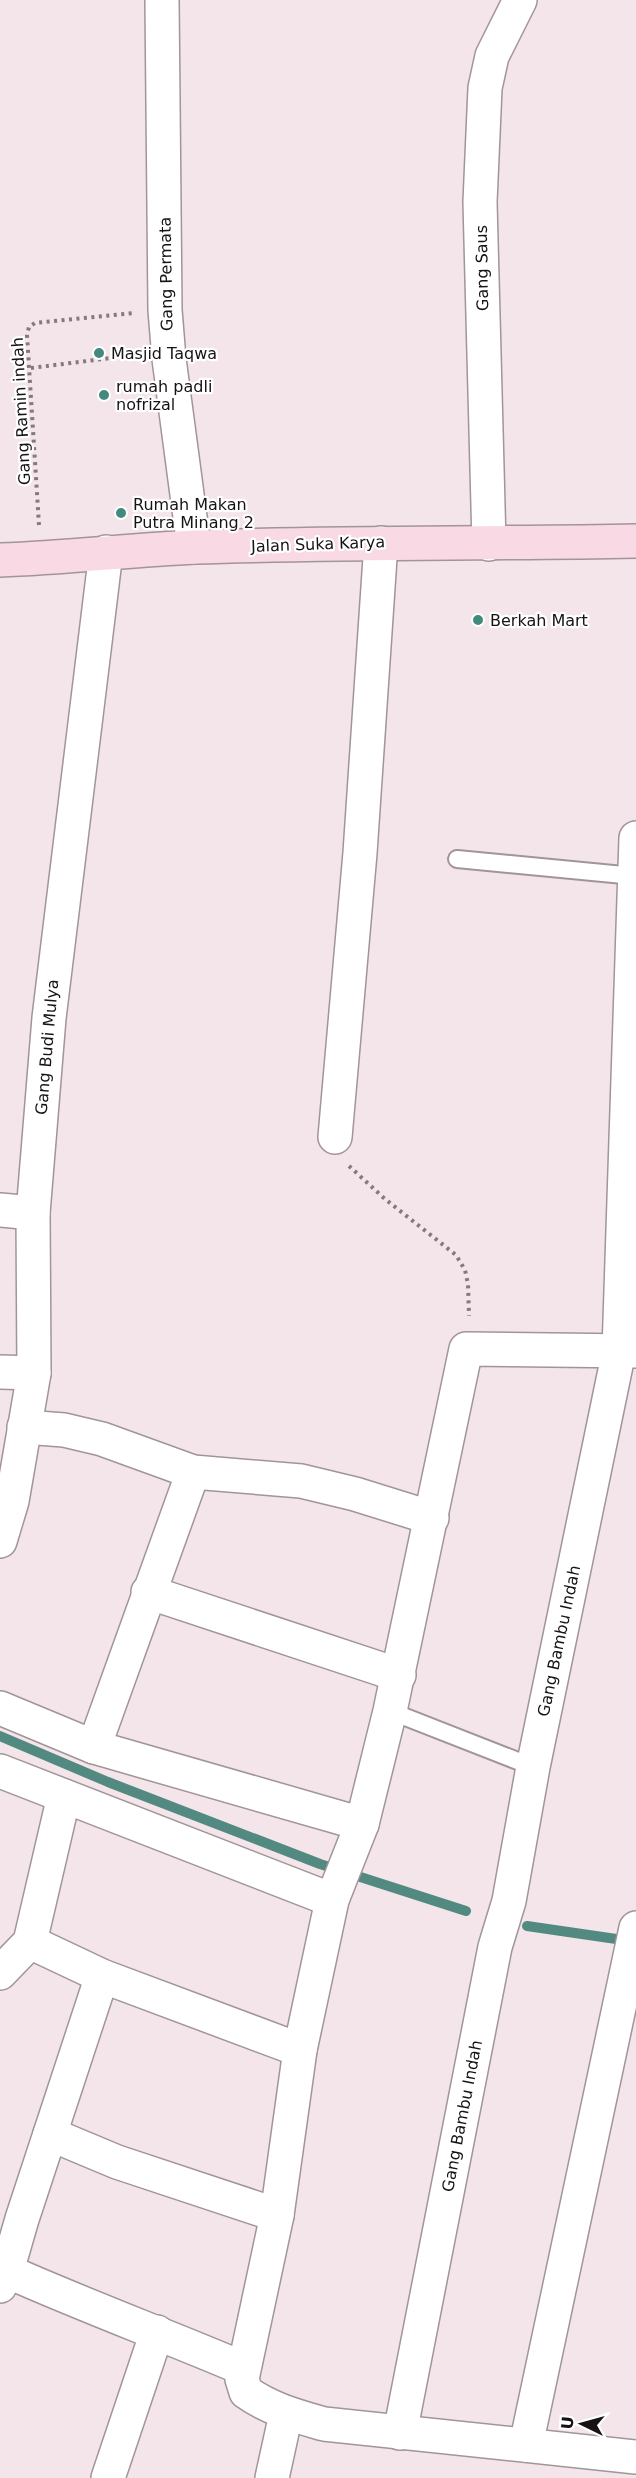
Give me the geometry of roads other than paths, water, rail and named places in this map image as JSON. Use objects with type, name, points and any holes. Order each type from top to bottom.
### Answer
[{"type":"main road","name":"Jalan Suka Karya","points":[[0,560],[194,547],[636,541]]},
{"type":"street","name":"Gang Permata","points":[[162,0],[165,310],[168,351],[194,547]]},
{"type":"street","name":"Gang Saus","points":[[489,544],[480,202],[485,88],[486,73],[495,47],[520,0]]},
{"type":"street","points":[[335,1137],[360,853],[381,543]]},
{"type":"street","name":"Gang Budi Mulya","points":[[0,1541],[12,1502],[34,1373],[33,1213],[49,1018],[106,552]]},
{"type":"street","name":"Gang Bambu Indah","points":[[400,2433],[495,1947],[508,1901],[533,1767],[628,1351],[636,838]]},
{"type":"street","points":[[0,1210],[33,1213]]},
{"type":"street","points":[[628,1351],[466,1349],[439,1470],[432,1518],[399,1675],[356,1837],[336,1890],[300,2050],[277,2215],[242,2368],[242,2384],[246,2392],[286,2414],[324,2424],[636,2457]]},
{"type":"street","points":[[0,1372],[34,1373]]},
{"type":"street","points":[[24,1427],[64,1430],[102,1439],[193,1472],[301,1481],[355,1494],[432,1518]]},
{"type":"street","points":[[94,1747],[193,1472]]},
{"type":"street","points":[[148,1592],[399,1675]]},
{"type":"street","points":[[0,1708],[94,1747],[356,1837]]},
{"type":"street","points":[[0,1771],[64,1796],[336,1890]]},
{"type":"street","points":[[0,1973],[30,1942],[64,1796]]},
{"type":"street","points":[[526,2445],[636,1928]]},
{"type":"street","points":[[30,1942],[102,1976],[300,2050]]},
{"type":"street","points":[[102,1976],[2,2275],[157,2332],[242,2368]]},
{"type":"street","points":[[50,2134],[117,2162],[277,2215]]},
{"type":"street","points":[[108,2478],[157,2332]]},
{"type":"street","points":[[272,2478],[286,2414]]},
{"type":"lane","points":[[457,859],[634,876]]},
{"type":"lane","points":[[390,1711],[533,1767]]},
{"type":"waterway","points":[[0,1736],[108,1782],[320,1864],[466,1911]]},
{"type":"waterway","points":[[527,1926],[630,1941]]},
{"type":"place","name":"Masjid Taqwa","points":[[99,353]]},
{"type":"place","name":"rumah padli nofrizal","points":[[104,395]]},
{"type":"place","name":"Rumah Makan Putra Minang 2","points":[[121,513]]},
{"type":"place","name":"Berkah Mart","points":[[478,620]]}]
